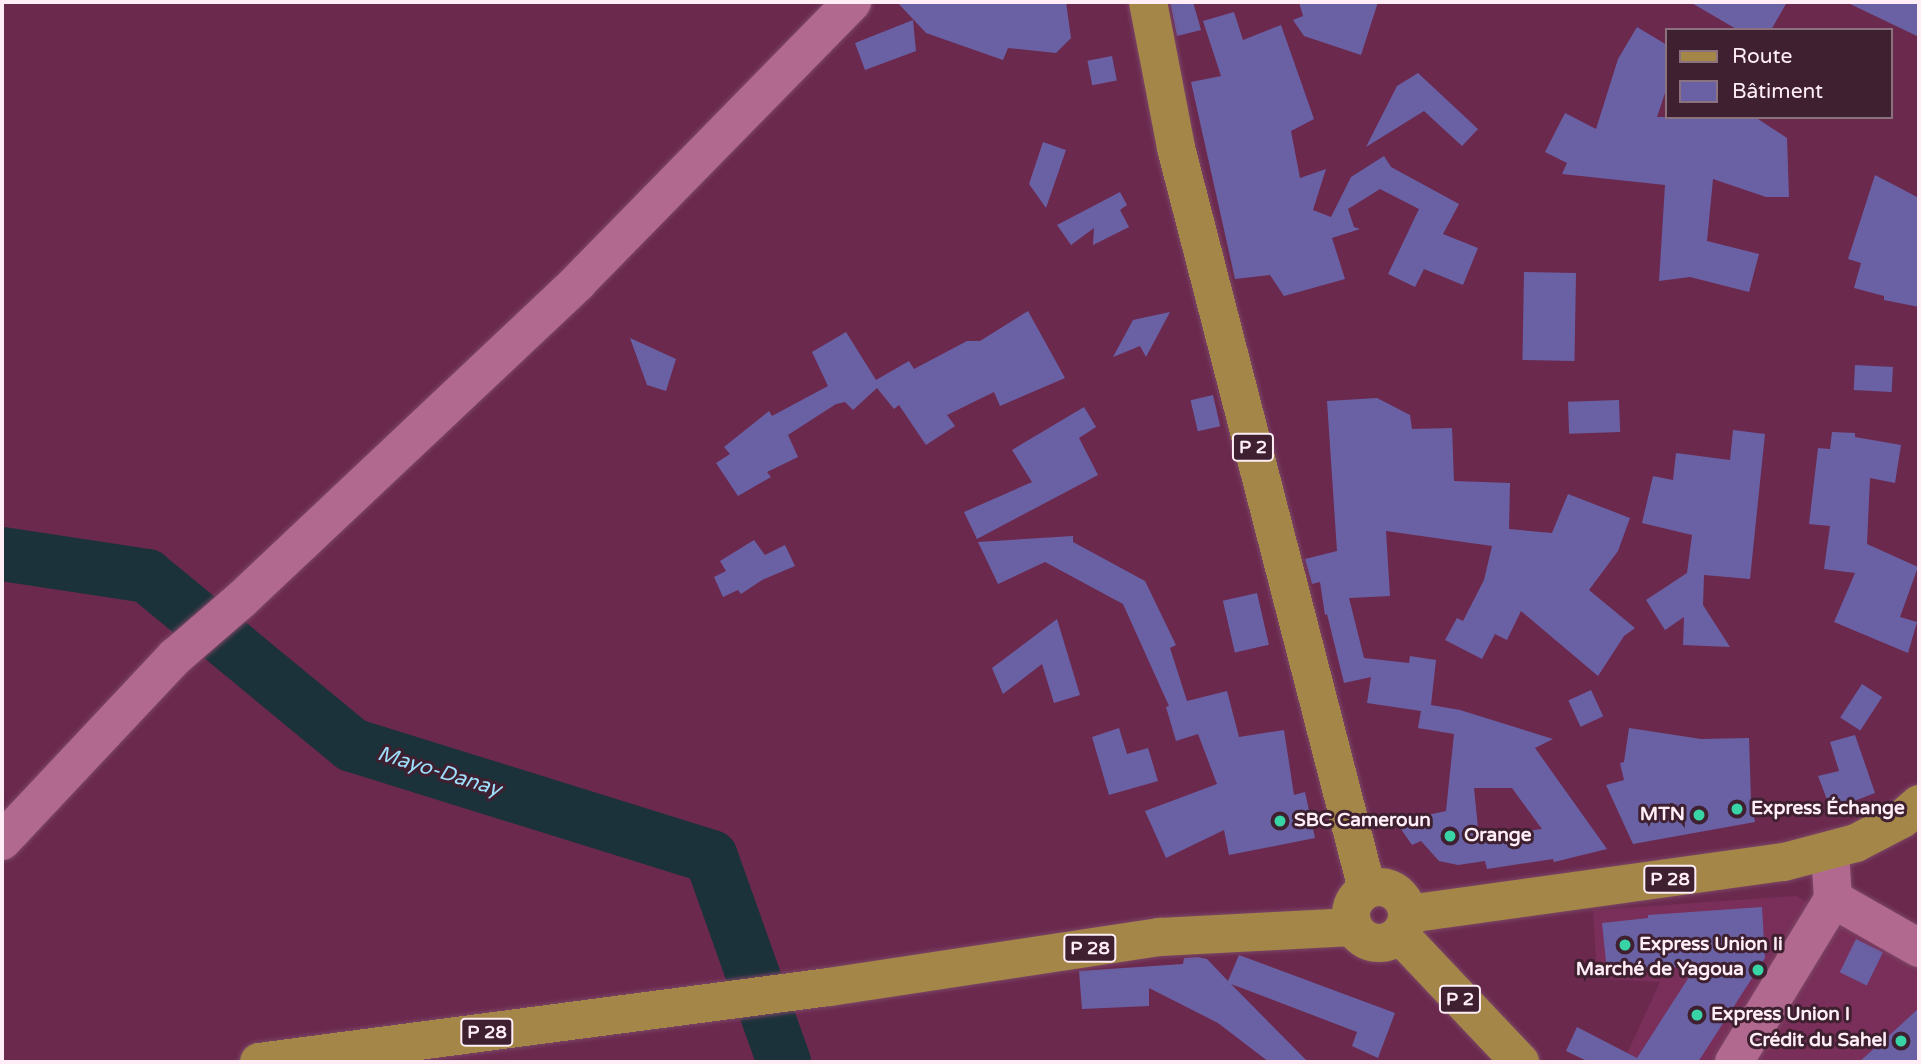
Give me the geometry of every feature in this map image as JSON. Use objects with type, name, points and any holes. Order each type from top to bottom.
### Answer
[{"type":"main road","name":"P 2","points":[[1149,2],[1176,148],[1367,889]]},
{"type":"main road","name":"P 28","points":[[1404,925],[1608,885],[1706,875],[1830,851],[1856,843],[1913,814]]},
{"type":"main road","points":[[1378,886],[1399,894],[1404,925],[1380,944],[1359,936],[1353,927],[1352,905],[1367,889],[1378,886]]},
{"type":"main road","name":"P 2","points":[[1404,925],[1520,1062]]},
{"type":"main road","name":"P 28","points":[[259,1062],[830,987],[1160,937],[1353,927]]},
{"type":"street","points":[[2,841],[175,657],[241,600],[578,282],[852,2]]},
{"type":"street","points":[[1734,1062],[1833,899],[1830,851]]},
{"type":"street","points":[[1833,899],[1919,948]]},
{"type":"shaded area","name":"Marché de Yagoua","points":[[1796,896],[1919,961],[1919,1062],[1623,1062],[1660,982],[1597,979],[1593,910]]},
{"type":"building","points":[[897,2],[1066,2],[1071,38],[1056,53],[1008,48],[1003,60],[926,33]]},
{"type":"building","points":[[1170,2],[1193,2],[1201,30],[1177,36]]},
{"type":"building","points":[[1299,2],[1378,2],[1361,55],[1304,36],[1293,20],[1303,16]]},
{"type":"building","points":[[1690,2],[1787,2],[1772,28],[1735,28]]},
{"type":"building","points":[[1846,2],[1919,2],[1919,37]]},
{"type":"building","points":[[1234,12],[1243,40],[1281,25],[1314,119],[1291,131],[1300,178],[1326,169],[1313,210],[1331,217],[1351,177],[1384,156],[1391,167],[1459,204],[1443,234],[1478,248],[1463,285],[1424,269],[1415,287],[1388,274],[1419,209],[1380,189],[1348,209],[1354,227],[1360,229],[1332,238],[1345,279],[1284,296],[1270,275],[1235,279],[1191,82],[1221,76],[1203,21]]},
{"type":"building","points":[[913,20],[916,51],[865,70],[855,43]]},
{"type":"building","points":[[1637,27],[1666,44],[1666,90],[1657,117],[1758,119],[1787,138],[1789,197],[1766,197],[1713,179],[1707,241],[1759,254],[1749,292],[1690,277],[1659,281],[1665,185],[1562,174],[1567,163],[1545,152],[1565,113],[1596,129],[1618,59]]},
{"type":"building","points":[[1112,56],[1117,81],[1092,85],[1087,61]]},
{"type":"building","points":[[1418,73],[1478,129],[1462,146],[1424,111],[1366,147],[1397,86]]},
{"type":"building","points":[[1043,142],[1066,150],[1046,208],[1029,184]]},
{"type":"building","points":[[1875,175],[1919,198],[1919,307],[1884,300],[1884,296],[1854,288],[1861,263],[1848,259]]},
{"type":"building","points":[[1120,192],[1127,205],[1120,210],[1129,227],[1093,245],[1094,228],[1071,245],[1057,225]]},
{"type":"building","points":[[1524,272],[1576,273],[1574,361],[1522,360]]},
{"type":"building","points":[[1028,311],[1065,378],[1000,406],[994,392],[947,415],[955,426],[926,445],[899,405],[894,409],[877,388],[853,410],[845,402],[836,404],[788,435],[798,457],[767,472],[771,477],[738,496],[716,463],[730,454],[724,447],[769,411],[772,416],[828,386],[812,352],[846,332],[876,380],[909,361],[914,369],[967,341],[980,341]]},
{"type":"building","points":[[1170,312],[1146,357],[1140,346],[1113,357],[1133,320]]},
{"type":"building","points":[[630,338],[676,359],[666,391],[647,385]]},
{"type":"building","points":[[1855,365],[1893,367],[1892,392],[1854,390]]},
{"type":"building","points":[[1213,395],[1220,426],[1198,431],[1191,400]]},
{"type":"building","points":[[1377,398],[1410,415],[1412,429],[1452,428],[1454,481],[1510,483],[1509,529],[1552,533],[1568,494],[1630,518],[1618,551],[1589,590],[1635,628],[1624,636],[1598,676],[1521,611],[1507,640],[1495,634],[1482,659],[1445,640],[1457,618],[1463,621],[1484,580],[1492,546],[1386,531],[1390,596],[1349,598],[1364,658],[1409,663],[1410,656],[1436,660],[1431,705],[1460,710],[1553,739],[1535,748],[1607,849],[1554,862],[1553,859],[1487,869],[1485,861],[1458,865],[1439,861],[1421,841],[1412,845],[1396,822],[1446,811],[1454,734],[1418,728],[1421,711],[1367,703],[1371,677],[1344,683],[1327,614],[1325,615],[1320,582],[1312,584],[1305,559],[1337,551],[1327,401]],"holes":[[[1474,788],[1512,788],[1542,829],[1479,838]]]},
{"type":"building","points":[[1619,400],[1620,432],[1569,434],[1568,402]]},
{"type":"building","points":[[1084,407],[1096,427],[1079,438],[1098,475],[977,539],[964,512],[1032,482],[1012,450]]},
{"type":"building","points":[[1733,430],[1765,434],[1750,579],[1704,575],[1703,605],[1730,647],[1683,645],[1684,617],[1665,630],[1646,600],[1687,573],[1692,535],[1642,523],[1653,476],[1673,480],[1676,453],[1730,460]]},
{"type":"building","points":[[1832,432],[1855,433],[1855,437],[1901,445],[1895,483],[1870,478],[1867,544],[1918,567],[1900,617],[1917,622],[1908,653],[1834,622],[1855,573],[1824,569],[1830,526],[1809,524],[1818,448],[1830,449]]},
{"type":"building","points":[[1073,536],[1073,542],[1145,581],[1176,645],[1170,648],[1187,701],[1227,691],[1239,737],[1284,730],[1294,795],[1305,792],[1315,838],[1229,855],[1224,830],[1166,858],[1145,811],[1217,784],[1198,734],[1176,741],[1166,707],[1169,706],[1123,604],[1045,562],[998,584],[978,542]]},
{"type":"building","points":[[754,540],[765,555],[785,545],[795,566],[762,580],[741,594],[738,590],[723,597],[714,577],[726,571],[720,561]]},
{"type":"building","points":[[1257,593],[1269,645],[1235,653],[1223,601]]},
{"type":"building","points":[[1057,619],[1080,695],[1054,703],[1042,664],[1003,694],[992,668]]},
{"type":"building","points":[[1862,684],[1882,697],[1860,731],[1840,718]]},
{"type":"building","points":[[1591,690],[1603,716],[1581,727],[1568,701]]},
{"type":"building","points":[[1119,728],[1127,754],[1148,748],[1158,781],[1109,795],[1092,737]]},
{"type":"building","points":[[1629,728],[1701,739],[1749,738],[1751,800],[1755,822],[1633,844],[1606,785],[1624,780],[1620,763],[1624,762]]},
{"type":"building","points":[[1855,735],[1875,793],[1831,810],[1818,776],[1839,771],[1830,742]]},
{"type":"building","points":[[1762,907],[1765,958],[1698,1062],[1589,1062],[1566,1051],[1577,1027],[1637,1058],[1696,966],[1607,971],[1602,923],[1648,918],[1648,915]]},
{"type":"building","points":[[1856,939],[1883,952],[1867,985],[1840,972]]},
{"type":"building","points":[[1239,955],[1395,1013],[1378,1058],[1352,1046],[1357,1032],[1231,984],[1308,1062],[1269,1062],[1218,1023],[1149,988],[1149,1006],[1082,1009],[1079,971],[1183,964],[1184,958],[1198,957],[1207,959],[1228,981]]},
{"type":"building","name":"Crédit du Sahel","points":[[1919,1008],[1919,1062],[1859,1062],[1893,1032]]},
{"type":"waterway","name":"Mayo-Danay","points":[[2,554],[147,576],[352,745],[711,857],[784,1062]]},
{"type":"place","name":"Express Échange","points":[[1737,809]]},
{"type":"place","name":"MTN","points":[[1699,815]]},
{"type":"place","name":"SBC Cameroun","points":[[1280,821]]},
{"type":"place","name":"Orange","points":[[1450,836]]},
{"type":"place","name":"Express Union Ii","points":[[1625,945]]},
{"type":"place","name":"Marché de Yagoua","points":[[1758,970]]},
{"type":"place","name":"Express Union I","points":[[1697,1015]]},
{"type":"place","name":"Crédit du Sahel","points":[[1901,1041]]}]
